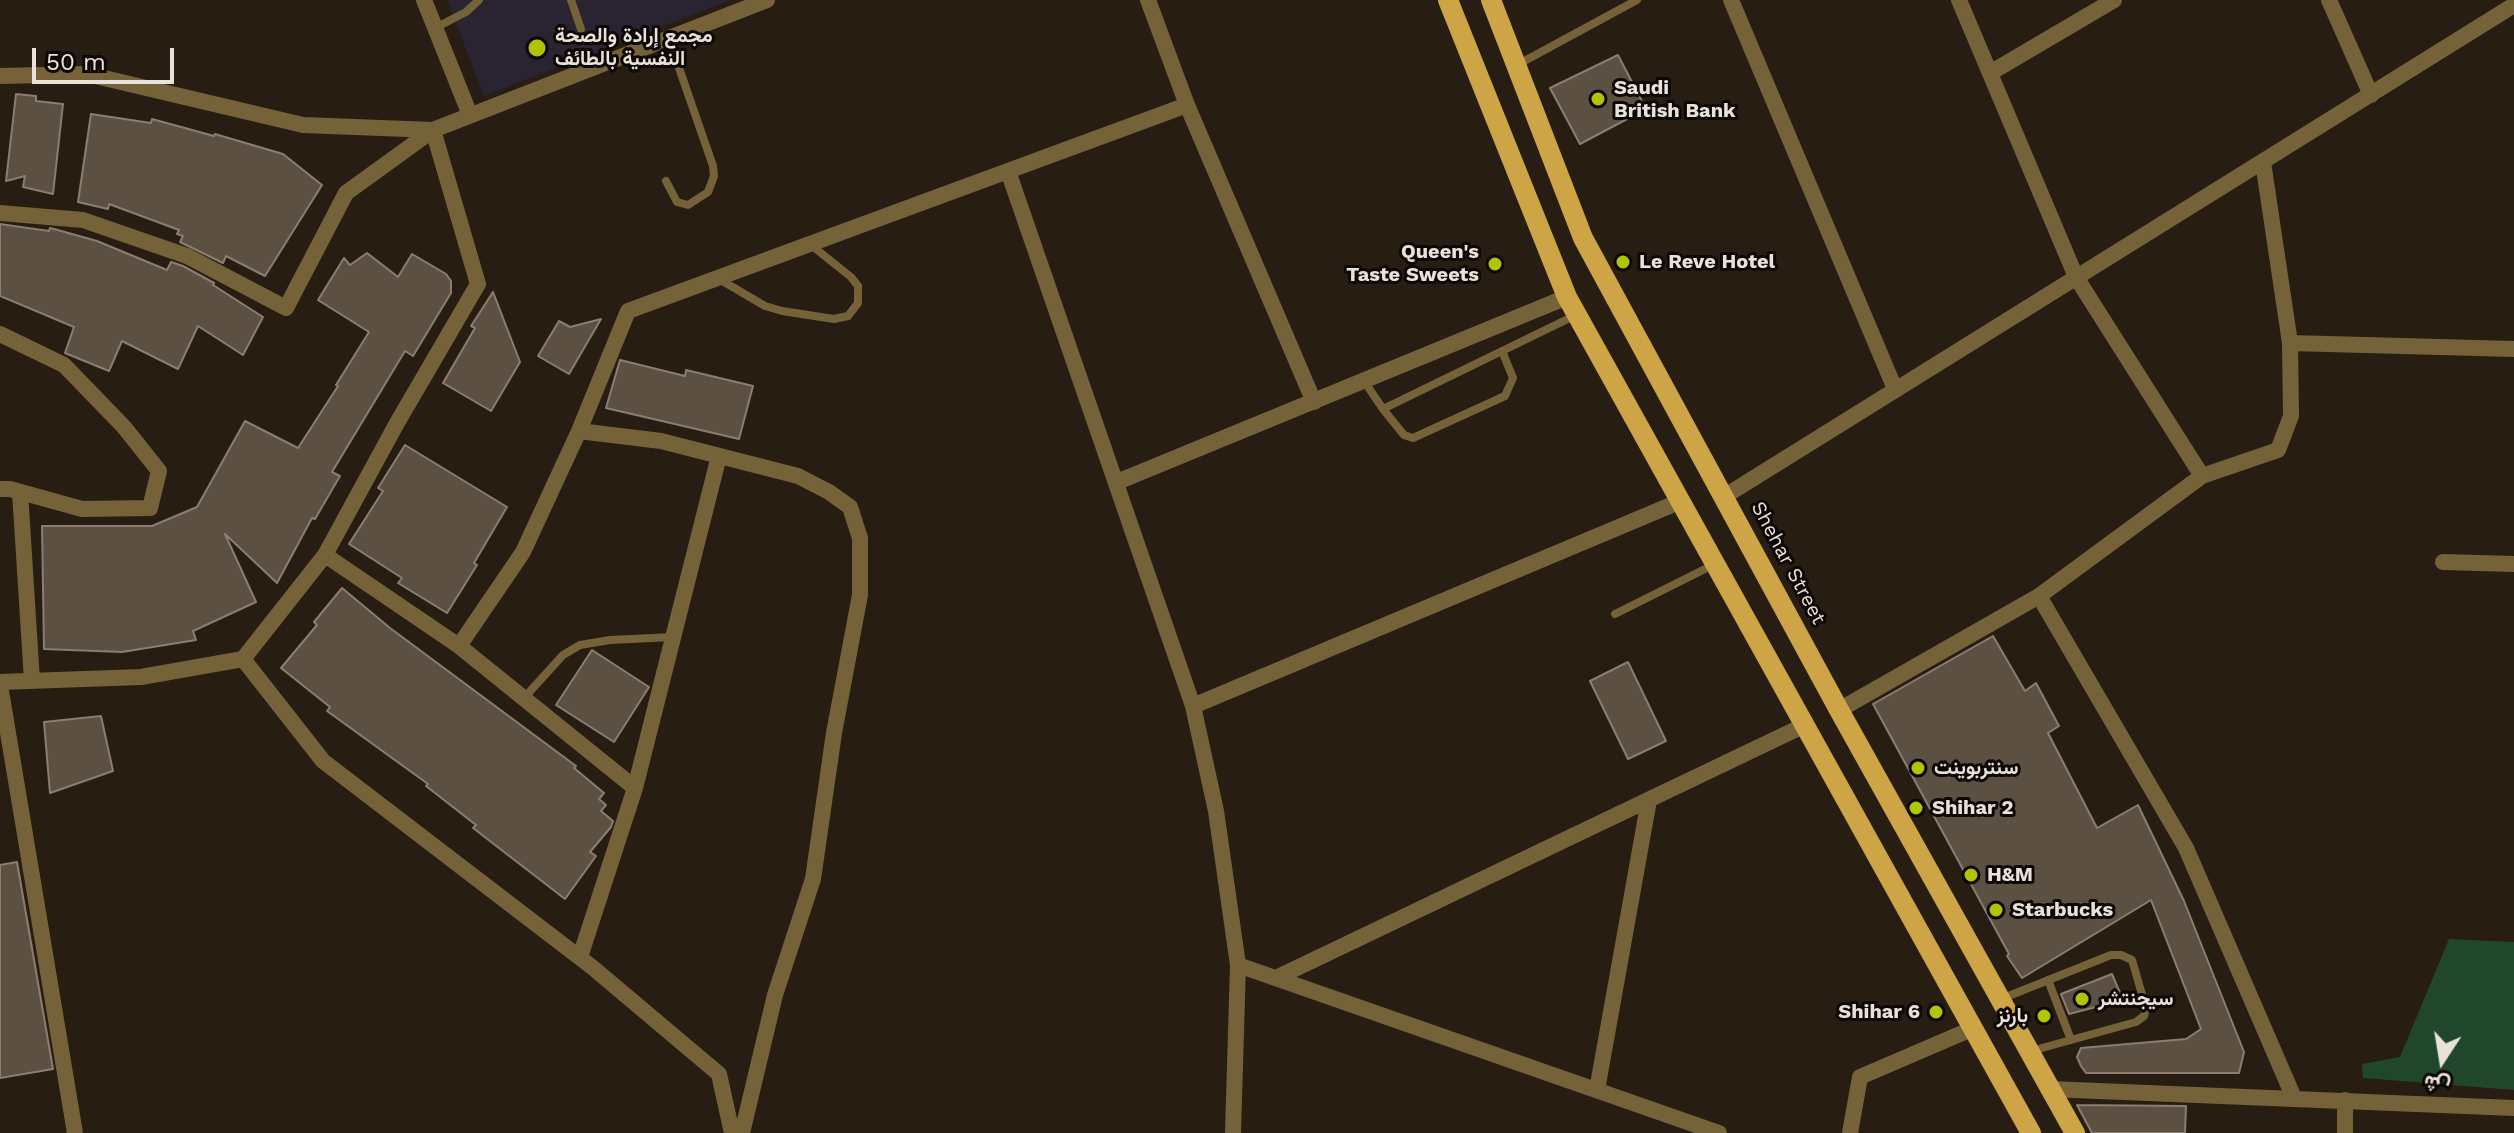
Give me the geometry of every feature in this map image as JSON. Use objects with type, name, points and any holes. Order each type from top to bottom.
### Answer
[{"type":"main road","points":[[1448,0],[1572,306],[2031,1133]]},
{"type":"main road","name":"Shehar Street","points":[[1491,0],[1583,238],[1839,710],[2075,1133]]},
{"type":"street","points":[[424,0],[470,115]]},
{"type":"street","points":[[0,213],[83,220],[187,256],[286,308],[346,193],[433,130],[767,0]]},
{"type":"street","points":[[1148,0],[1187,105],[1314,402]]},
{"type":"street","points":[[1731,0],[1895,389]]},
{"type":"street","points":[[1959,0],[2076,277],[2202,476]]},
{"type":"street","points":[[1990,73],[2114,0]]},
{"type":"street","points":[[2329,0],[2371,95]]},
{"type":"street","points":[[1725,496],[2514,5]]},
{"type":"street","points":[[0,76],[87,74],[303,125],[433,130]]},
{"type":"street","points":[[459,646],[523,552],[579,431],[628,311],[1187,105]]},
{"type":"street","points":[[75,1133],[0,683],[141,677],[243,659],[325,555],[478,284],[433,130]]},
{"type":"street","points":[[1839,710],[2039,596],[2202,476],[2278,450],[2291,416],[2290,343],[2263,162]]},
{"type":"street","points":[[1008,171],[1193,706],[1216,811],[1238,965],[1233,1133]]},
{"type":"street","points":[[1117,482],[1364,381],[1572,306]]},
{"type":"street","points":[[0,334],[64,365],[124,427],[159,471],[150,508],[82,509],[0,489]]},
{"type":"street","points":[[2290,343],[2514,349]]},
{"type":"street","points":[[579,431],[661,441],[798,476],[850,507],[860,538],[860,595],[834,733],[813,879],[775,995],[742,1133]]},
{"type":"street","points":[[580,957],[635,788],[719,456]]},
{"type":"street","points":[[20,492],[32,681]]},
{"type":"street","points":[[1193,706],[1681,501]]},
{"type":"street","points":[[325,555],[459,646],[635,788]]},
{"type":"street","points":[[2443,562],[2514,564]]},
{"type":"street","points":[[2039,596],[2186,848],[2294,1098]]},
{"type":"street","points":[[243,659],[323,761],[580,957],[719,1074],[732,1133]]},
{"type":"street","points":[[1278,977],[1805,725]]},
{"type":"street","points":[[1597,1090],[1649,800]]},
{"type":"street","points":[[1238,965],[1713,1132]]},
{"type":"street","points":[[1850,1133],[1860,1077],[1974,1028]]},
{"type":"street","points":[[2050,1089],[2514,1108]]},
{"type":"street","points":[[2345,1100],[2345,1133]]},
{"type":"lane","points":[[435,28],[466,12],[479,0]]},
{"type":"lane","points":[[571,0],[581,29]]},
{"type":"lane","points":[[1516,65],[1637,0]]},
{"type":"lane","points":[[666,181],[677,202],[688,205],[708,192],[714,176],[668,38]]},
{"type":"lane","points":[[718,279],[765,306],[782,311],[834,319],[848,316],[858,303],[858,286],[811,245]]},
{"type":"lane","points":[[1383,409],[1502,351],[1572,306]]},
{"type":"lane","points":[[1364,381],[1404,435],[1413,438],[1505,396],[1513,378],[1502,351]]},
{"type":"lane","points":[[1615,614],[1716,564]]},
{"type":"lane","points":[[524,698],[563,655],[580,645],[610,640],[673,637]]},
{"type":"lane","points":[[2001,999],[2111,955],[2132,960],[2146,1008],[2144,1016],[2136,1022],[2030,1052]]},
{"type":"lane","points":[[2048,980],[2071,1040]]},
{"type":"shaded area","name":"مجمع إرادة والصحة النفسية بالطائف","points":[[447,0],[731,0],[484,96]]},
{"type":"green space","points":[[2449,939],[2514,942],[2514,1090],[2363,1078],[2362,1064],[2400,1057]]},
{"type":"building","name":"Saudi British Bank","points":[[1618,55],[1646,109],[1580,144],[1550,88]]},
{"type":"building","points":[[16,94],[36,96],[36,101],[63,104],[53,194],[23,187],[25,176],[6,181]]},
{"type":"building","points":[[91,114],[151,123],[152,119],[283,154],[322,185],[265,276],[226,256],[223,263],[180,242],[183,236],[177,234],[179,230],[109,204],[108,209],[78,202]]},
{"type":"building","points":[[0,224],[49,231],[50,228],[54,229],[97,241],[167,270],[171,262],[183,266],[263,317],[243,355],[198,326],[178,369],[122,341],[109,371],[65,353],[74,327],[0,296]]},
{"type":"building","points":[[367,253],[398,277],[412,254],[446,274],[451,281],[451,293],[413,356],[405,351],[332,472],[340,476],[315,519],[312,518],[277,583],[225,534],[256,602],[193,631],[196,640],[122,652],[44,649],[42,526],[152,526],[197,507],[245,421],[298,448],[369,332],[318,300],[344,258],[350,265]]},
{"type":"building","points":[[493,292],[520,362],[491,411],[443,383],[475,328],[471,326]]},
{"type":"building","points":[[601,319],[569,374],[538,356],[559,321],[570,327]]},
{"type":"building","points":[[620,360],[685,376],[686,370],[753,386],[739,439],[606,408]]},
{"type":"building","points":[[405,445],[507,507],[474,563],[477,565],[447,613],[398,583],[402,578],[349,544],[383,491],[378,488]]},
{"type":"building","points":[[342,588],[390,628],[576,766],[574,768],[604,793],[599,799],[606,805],[601,811],[613,821],[611,827],[590,852],[596,856],[565,899],[473,828],[476,825],[426,786],[428,784],[327,711],[330,707],[281,668],[317,625],[314,622]]},
{"type":"building","points":[[1993,636],[2025,691],[2036,683],[2059,726],[2048,733],[2097,828],[2138,805],[2184,901],[2244,1052],[2239,1073],[2086,1073],[2081,1066],[2077,1057],[2081,1048],[2186,1039],[2201,1029],[2151,900],[2022,978],[2007,956],[2009,954],[1873,704]]},
{"type":"building","points":[[592,650],[649,687],[614,742],[556,705]]},
{"type":"building","points":[[1628,662],[1666,741],[1628,759],[1590,681]]},
{"type":"building","points":[[101,716],[113,771],[50,793],[44,722]]},
{"type":"building","points":[[17,862],[53,1069],[0,1078],[0,865]]},
{"type":"building","points":[[2112,974],[2123,1000],[2069,1014],[2061,994]]},
{"type":"building","points":[[2077,1105],[2186,1106],[2185,1133],[2092,1133]]},
{"type":"place","name":"مجمع إرادة والصحة النفسية بالطائف","points":[[537,48]]},
{"type":"place","name":"Saudi British Bank","points":[[1598,99]]},
{"type":"place","name":"Le Reve Hotel","points":[[1623,262]]},
{"type":"place","name":"Queen's Taste Sweets","points":[[1495,264]]},
{"type":"place","name":"سنتربوينت","points":[[1918,768]]},
{"type":"place","name":"Shihar 2","points":[[1916,808]]},
{"type":"place","name":"H&M","points":[[1971,875]]},
{"type":"place","name":"Starbucks","points":[[1996,910]]},
{"type":"place","name":"سيجنتشر","points":[[2082,999]]},
{"type":"place","name":"Shihar 6","points":[[1936,1012]]},
{"type":"place","name":"بارنز","points":[[2044,1016]]}]
